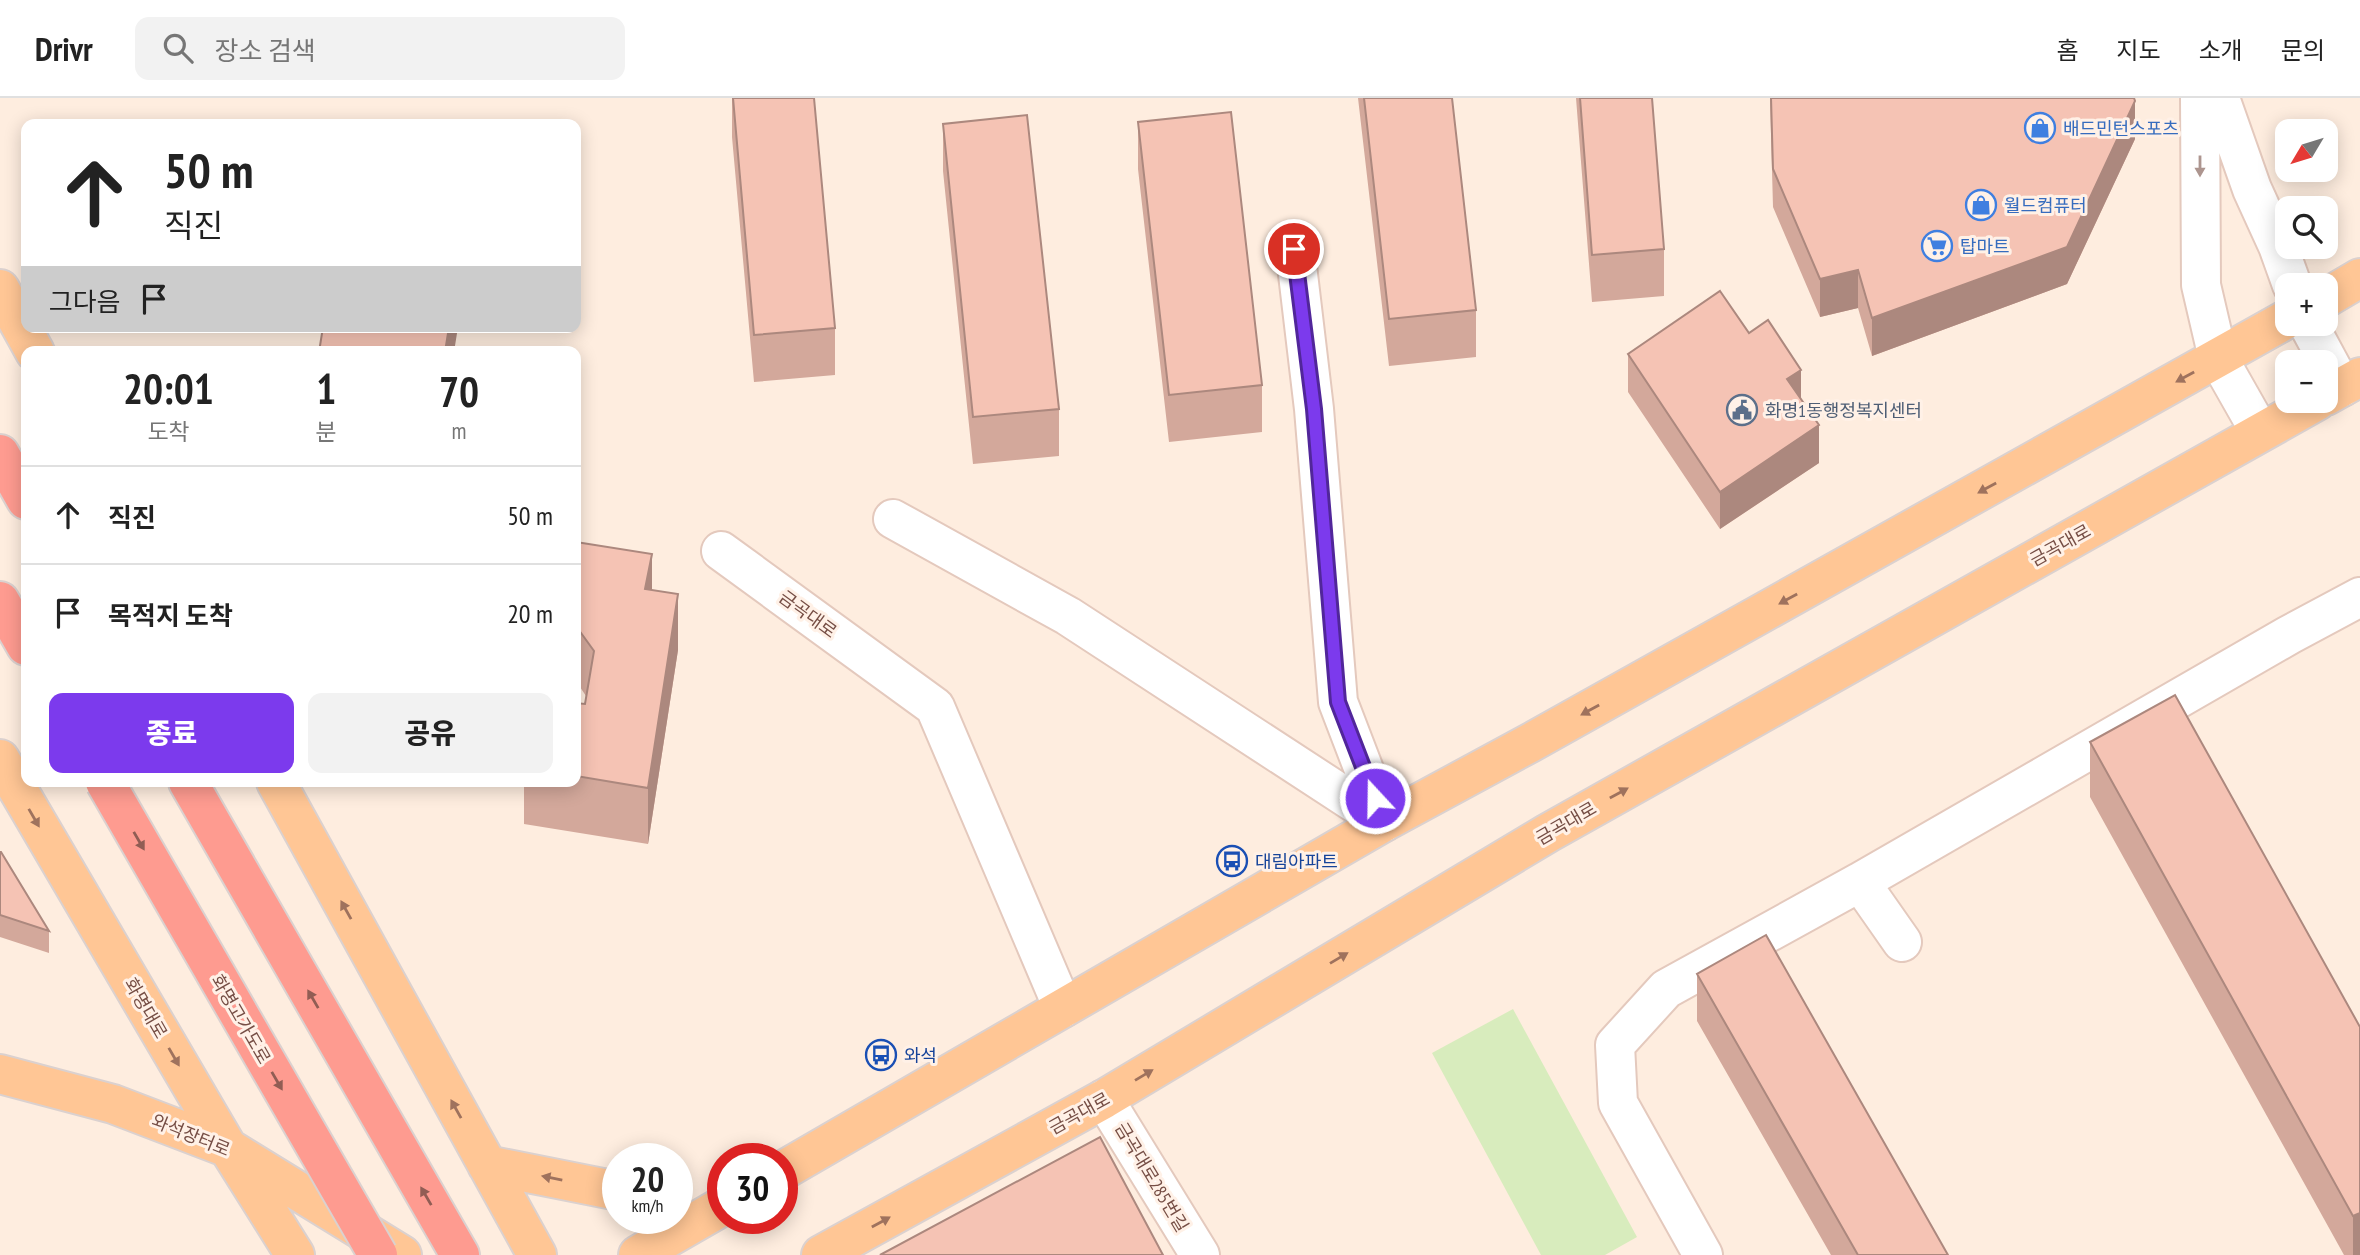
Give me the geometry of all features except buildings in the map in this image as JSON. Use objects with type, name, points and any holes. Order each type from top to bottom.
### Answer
[{"type":"highway","points":[[0,454],[21,491]]},
{"type":"highway","points":[[0,601],[21,637]]},
{"type":"highway","name":"화명고가도로","points":[[108,787],[378,1255]]},
{"type":"highway","points":[[191,787],[460,1255]]},
{"type":"main road","points":[[2338,291],[2360,278]]},
{"type":"main road","points":[[0,289],[21,327]]},
{"type":"main road","points":[[798,1162],[1384,822],[1542,737],[2275,326]]},
{"type":"main road","name":"금곡대로","points":[[821,1255],[1104,1099],[1548,833],[2294,413]]},
{"type":"main road","name":"화명대로","points":[[0,759],[228,1148],[295,1255]]},
{"type":"main road","points":[[279,787],[537,1255]]},
{"type":"main road","name":"와석장터로","points":[[0,1074],[113,1104],[228,1148],[402,1255]]},
{"type":"main road","points":[[487,1165],[602,1188]]},
{"type":"main road","points":[[270,1215],[271,1255]]},
{"type":"main road","points":[[638,1255],[707,1215]]},
{"type":"street","points":[[2200,98],[2201,285],[2218,358],[2260,432]]},
{"type":"street","points":[[2220,98],[2252,189],[2288,273]]},
{"type":"street","points":[[1294,249],[1314,409],[1338,702],[1384,822]]},
{"type":"street","points":[[892,519],[1068,616],[1384,822]]},
{"type":"street","name":"금곡대로","points":[[721,551],[935,707],[1063,1008]]},
{"type":"street","points":[[1703,1255],[1618,1103],[1615,1045],[1666,989],[2360,597]]},
{"type":"street","points":[[1860,881],[1902,942]]},
{"type":"street","name":"금곡대로285번길","points":[[1104,1099],[1200,1255]]},
{"type":"green space","points":[[1513,1009],[1637,1237],[1605,1255],[1541,1255],[1432,1053]]},
{"type":"place","name":"배드민턴스포츠","points":[[2040,128]]},
{"type":"place","name":"월드컴퓨터","points":[[1981,205]]},
{"type":"place","name":"탑마트","points":[[1937,246]]},
{"type":"place","name":"화명1동행정복지센터","points":[[1742,410]]},
{"type":"place","name":"대림아파트","points":[[1232,861]]},
{"type":"place","name":"와석","points":[[881,1055]]},
{"type":"route","points":[[1294,249],[1314,409],[1338,702],[1375,798]]}]
